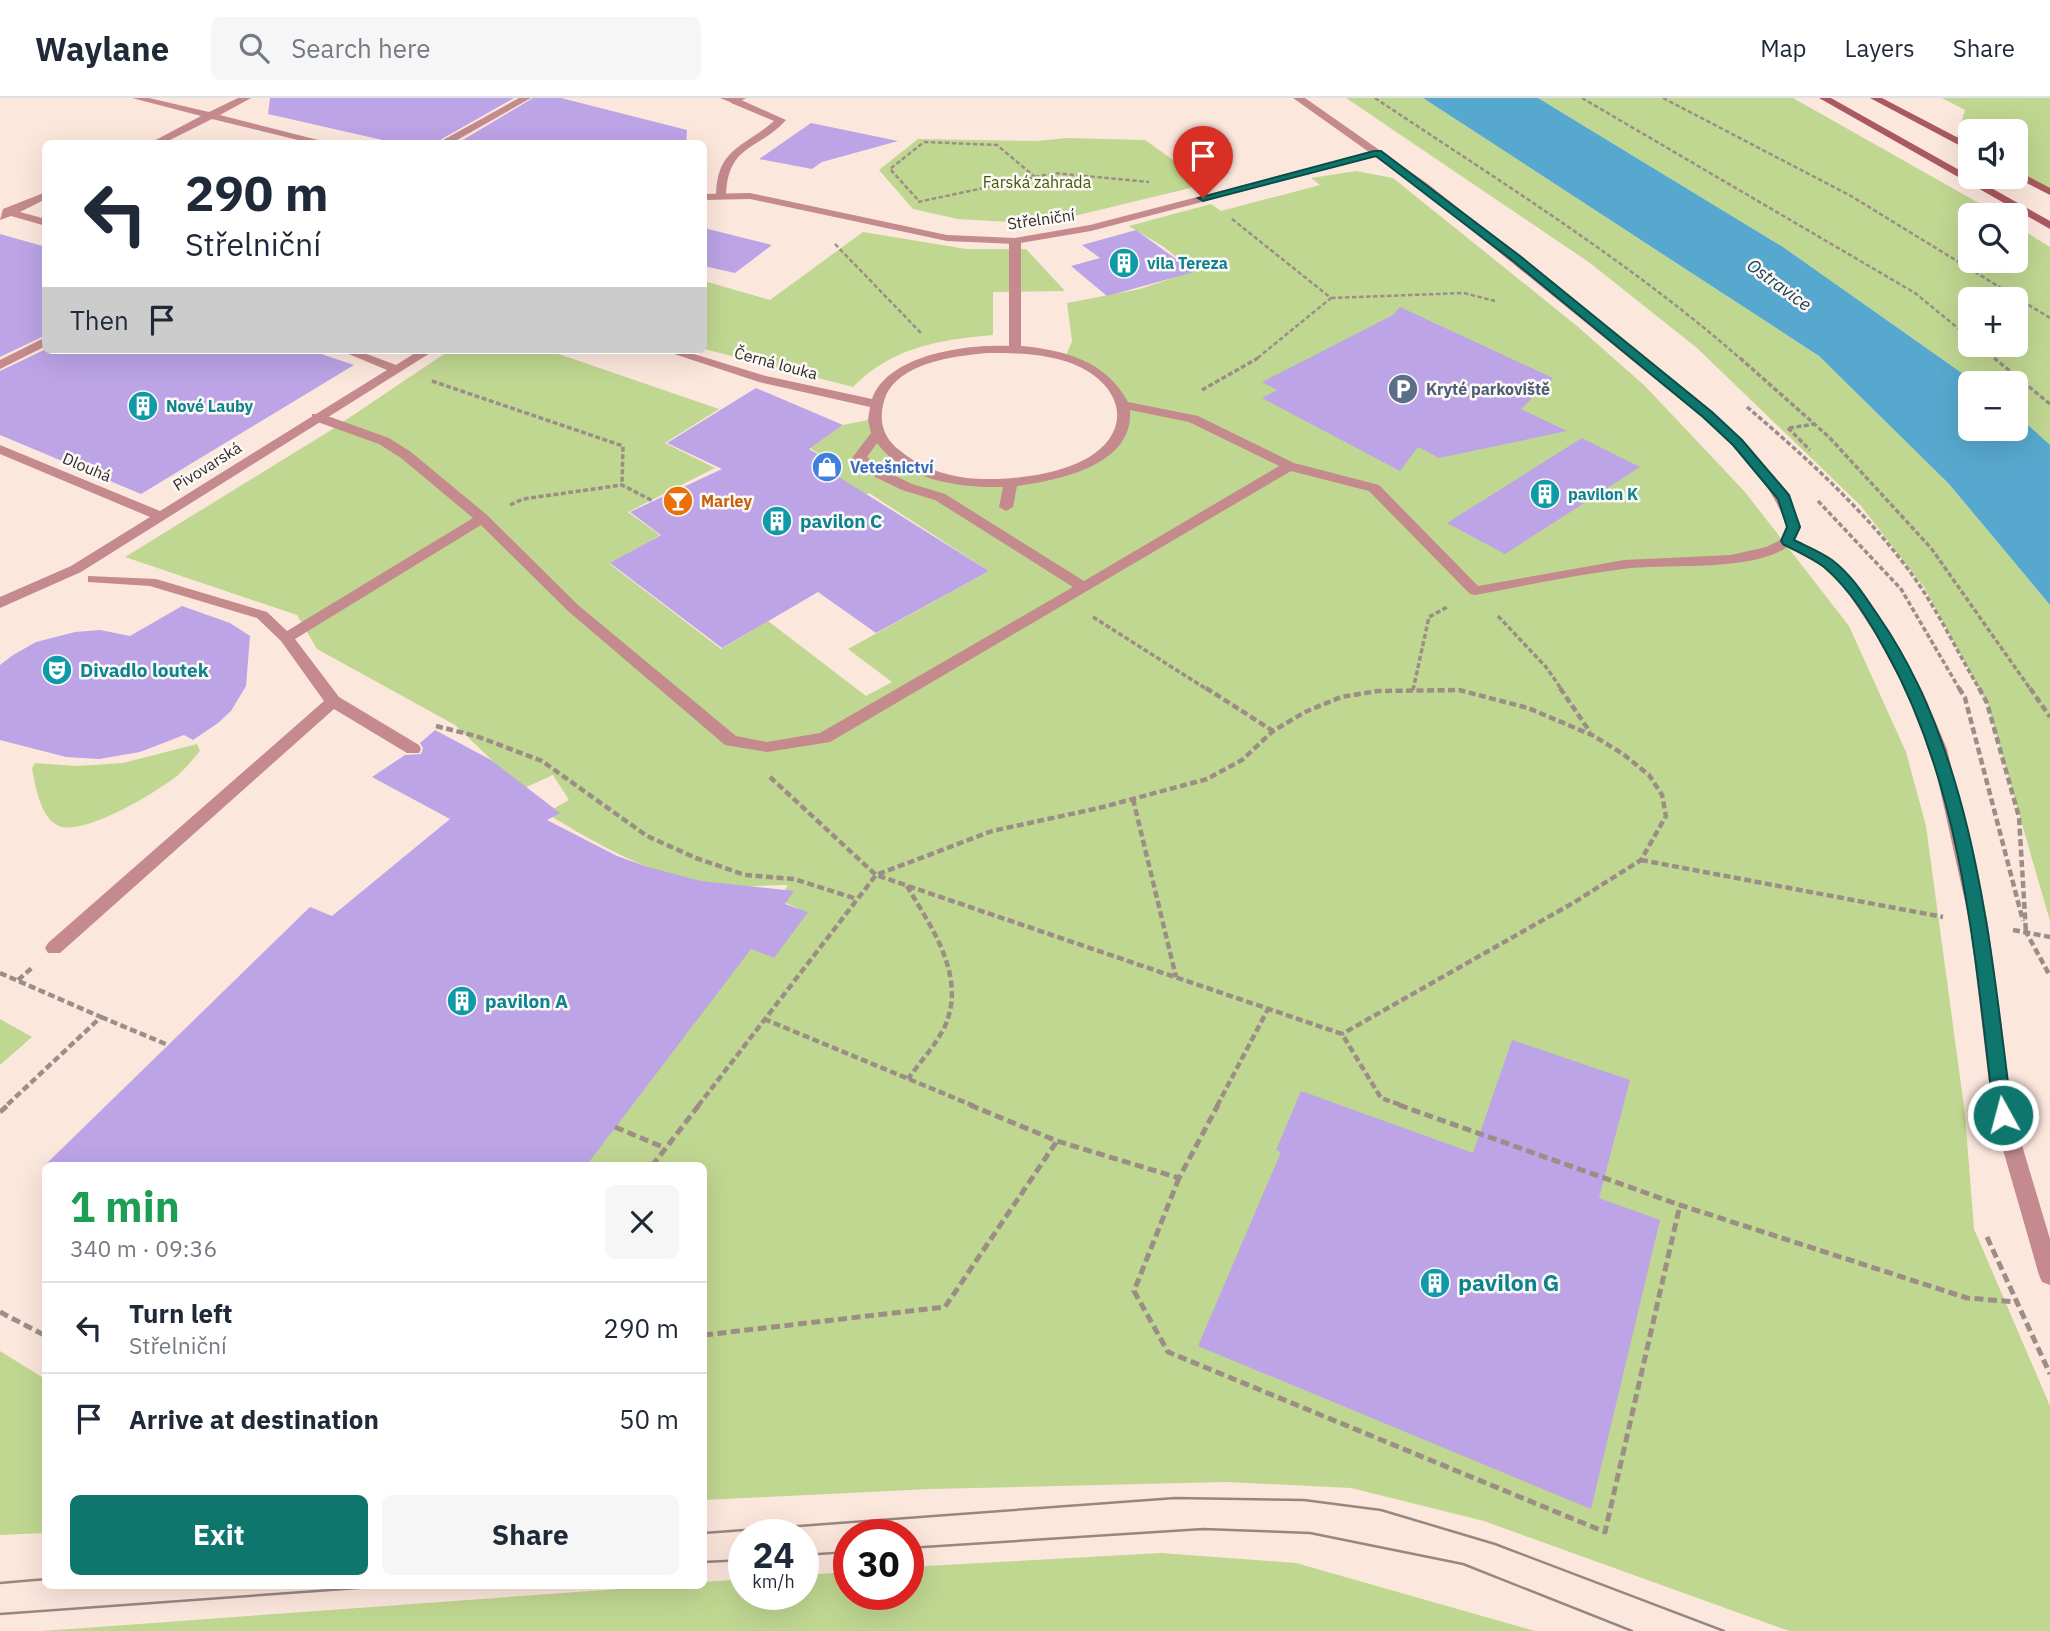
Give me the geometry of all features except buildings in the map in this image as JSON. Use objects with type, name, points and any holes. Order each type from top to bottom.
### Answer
[{"type":"main road","points":[[1824,98],[2050,226]]},
{"type":"main road","points":[[1875,98],[1958,142]]},
{"type":"main road","points":[[2028,180],[2050,192]]},
{"type":"street","points":[[138,98],[312,140]]},
{"type":"street","points":[[161,140],[246,98]]},
{"type":"street","points":[[448,140],[526,98]]},
{"type":"street","points":[[1124,405],[1193,419],[1289,466],[1374,488],[1475,591],[1627,564],[1738,557],[1779,548],[1787,541],[1794,527],[1784,498],[1737,443],[1707,415],[1498,243],[1298,98]]},
{"type":"street","points":[[721,195],[721,173],[727,160],[781,120],[734,99]]},
{"type":"street","name":"Střelniční","points":[[707,197],[750,196],[947,238],[1015,241],[1091,228],[1377,153]]},
{"type":"street","points":[[4,213],[42,197]]},
{"type":"street","points":[[4,213],[42,222]]},
{"type":"street","points":[[1015,241],[1015,349]]},
{"type":"street","points":[[0,365],[42,343]]},
{"type":"street","points":[[1015,349],[1041,352],[1086,367],[1116,391],[1124,405],[1125,420],[1119,435],[1090,462],[1040,479],[982,483],[927,471],[888,448],[878,434],[873,419],[875,404],[883,390],[915,366],[962,351],[1015,349]]},
{"type":"street","points":[[356,354],[395,369]]},
{"type":"street","name":"Pivovarská","points":[[0,603],[76,569],[422,354]]},
{"type":"street","name":"Černá louka","points":[[681,354],[763,379],[875,404]]},
{"type":"street","points":[[317,417],[384,442],[406,455],[482,517],[572,608],[731,741],[767,747],[824,738],[1289,466]]},
{"type":"street","points":[[878,434],[859,458],[880,474],[907,487],[940,496],[1083,587]]},
{"type":"street","name":"Dlouhá","points":[[0,449],[160,516]]},
{"type":"street","points":[[1006,507],[1011,482]]},
{"type":"street","points":[[286,638],[482,517]]},
{"type":"street","points":[[1787,541],[1827,563],[1850,585],[1883,634],[1915,692],[1939,749],[1979,924],[2003,1115],[2050,1275]]},
{"type":"street","points":[[93,579],[151,582],[262,615],[286,638],[333,701],[412,749]]},
{"type":"street","points":[[54,948],[333,701]]},
{"type":"path","points":[[1375,98],[1530,201],[1704,327],[1815,424],[1930,548],[2050,717]]},
{"type":"path","points":[[1582,98],[1915,293],[1958,328]]},
{"type":"path","points":[[1663,98],[1851,196],[2050,318]]},
{"type":"path","points":[[1035,177],[997,145],[924,142],[890,169],[919,201],[1035,177],[1054,173],[1158,183]]},
{"type":"path","points":[[1229,216],[1331,298]]},
{"type":"path","points":[[835,237],[835,244],[921,333]]},
{"type":"path","points":[[1162,413],[1259,358],[1331,298],[1464,293],[1495,301]]},
{"type":"path","points":[[1993,357],[2050,404]]},
{"type":"path","points":[[395,369],[623,446],[622,485]]},
{"type":"path","points":[[1797,451],[1810,450],[1788,428],[1815,424]]},
{"type":"path","points":[[482,517],[523,499],[622,485],[653,501]]},
{"type":"path","points":[[1413,690],[1429,617],[1475,591],[1546,667],[1592,735]]},
{"type":"path","points":[[1065,599],[1273,731]]},
{"type":"path","points":[[655,1162],[876,875],[992,831],[1207,779],[1242,760],[1273,731],[1305,712],[1341,697],[1378,691],[1458,690],[1494,698],[1592,735],[1623,754],[1649,775],[1662,795],[1665,816],[1656,838],[1641,859],[1573,903],[1342,1034]]},
{"type":"path","points":[[424,723],[476,736],[542,761],[647,836],[696,858],[745,875],[794,879],[857,899]]},
{"type":"path","points":[[731,741],[876,875],[1342,1034],[1381,1098],[1680,1205],[1966,1298],[2017,1302]]},
{"type":"path","points":[[1133,799],[1176,977]]},
{"type":"path","points":[[1641,859],[1979,924]]},
{"type":"path","points":[[907,885],[947,961],[953,990],[951,1010],[944,1027],[908,1079]]},
{"type":"path","points":[[2050,937],[2026,933],[2050,976]]},
{"type":"path","points":[[0,973],[168,1045]]},
{"type":"path","points":[[1268,1009],[1179,1178],[1134,1291],[1168,1352],[1605,1532],[1680,1205]]},
{"type":"path","points":[[0,1112],[101,1017]]},
{"type":"path","points":[[764,1019],[1057,1141],[1179,1178]]},
{"type":"path","points":[[615,1127],[665,1148]]},
{"type":"path","points":[[707,1335],[944,1307],[1057,1141]]},
{"type":"path","points":[[1987,1237],[2050,1374]]},
{"type":"path","points":[[0,1312],[42,1334]]},
{"type":"green space","points":[[1346,98],[1423,98],[1819,356],[1949,484],[2050,605],[2050,921],[1987,703],[1924,587],[1861,506],[1697,348],[1590,263]]},
{"type":"green space","points":[[1538,98],[1793,98],[1979,203],[1958,203],[1958,273],[2028,273],[2028,233],[2050,247],[2050,445],[2028,425],[2028,371],[1959,371],[1783,247]]},
{"type":"green space","points":[[1942,98],[2050,98],[2050,192],[2028,180],[2028,119],[1962,119],[1965,110]]},
{"type":"green space","name":"Farská zahrada","points":[[1067,138],[1145,140],[1207,184],[1041,224],[958,219],[913,209],[879,170],[918,139],[1038,141]]},
{"type":"green space","points":[[1356,171],[1393,178],[1577,326],[1645,386],[1745,492],[1849,626],[1906,752],[1926,826],[1965,1114],[1974,1229],[2050,1406],[2050,1631],[1789,1631],[1484,1521],[1351,1488],[1226,1482],[930,1489],[707,1500],[707,1162],[572,1162],[742,947],[765,953],[798,908],[778,900],[788,885],[731,887],[699,882],[676,877],[631,860],[546,813],[569,800],[553,775],[522,789],[455,725],[317,649],[297,615],[125,557],[328,432],[444,354],[559,354],[719,409],[665,443],[715,468],[628,512],[660,535],[610,564],[721,649],[768,621],[866,696],[892,682],[848,649],[989,571],[869,493],[852,502],[817,479],[840,467],[810,448],[843,425],[873,419],[878,434],[927,471],[982,483],[1067,472],[1107,449],[1124,420],[1104,378],[1065,358],[1072,341],[1067,303],[1140,289],[1193,271],[1164,247],[1129,226],[1211,204],[1221,211],[1320,185],[1311,178]]},
{"type":"green space","points":[[863,232],[966,249],[1026,249],[1065,291],[993,292],[993,335],[935,343],[900,354],[868,373],[853,387],[707,350],[707,282],[770,300]]},
{"type":"green space","points":[[197,744],[200,751],[178,775],[137,802],[100,820],[68,828],[57,825],[46,815],[39,800],[32,768],[35,763],[77,766],[123,763]]},
{"type":"green space","points":[[0,1019],[32,1037],[0,1065]]},
{"type":"green space","points":[[0,1351],[42,1377],[42,1533],[0,1535]]},
{"type":"green space","points":[[1161,1553],[1296,1563],[1535,1631],[42,1631],[619,1589],[707,1589],[707,1582],[728,1580],[728,1610],[819,1610],[819,1574],[833,1573],[833,1610],[924,1610],[924,1566]]},
{"type":"water","name":"Ostravice","points":[[1423,98],[1538,98],[1783,247],[1959,371],[1958,441],[2028,441],[2028,425],[2050,445],[2050,605],[1949,484],[1819,356]]},
{"type":"tram line","points":[[707,1533],[1175,1498],[1304,1500],[1381,1510],[1495,1544],[1724,1631]]},
{"type":"tram line","points":[[924,1547],[1203,1529],[1310,1533],[1463,1564],[1632,1631]]},
{"type":"tram line","points":[[819,1554],[833,1553]]},
{"type":"tram line","points":[[707,1562],[728,1561]]},
{"type":"tram line","points":[[0,1583],[42,1579]]},
{"type":"tram line","points":[[0,1614],[345,1589]]},
{"type":"place","name":"vila Tereza","points":[[1124,263]]},
{"type":"place","name":"Kryté parkoviště","points":[[1403,389]]},
{"type":"place","name":"Nové Lauby","points":[[143,406]]},
{"type":"place","name":"Vetešnictví","points":[[827,467]]},
{"type":"place","name":"pavilon K","points":[[1545,494]]},
{"type":"place","name":"Marley","points":[[678,501]]},
{"type":"place","name":"pavilon C","points":[[777,521]]},
{"type":"place","name":"Divadlo loutek","points":[[57,670]]},
{"type":"place","name":"pavilon A","points":[[462,1001]]},
{"type":"place","name":"pavilon G","points":[[1435,1283]]},
{"type":"route","points":[[1203,198],[1377,153],[1517,259],[1707,415],[1737,443],[1784,498],[1794,527],[1787,541],[1827,563],[1850,585],[1883,634],[1915,692],[1939,749],[1979,924],[2003,1115]]}]
